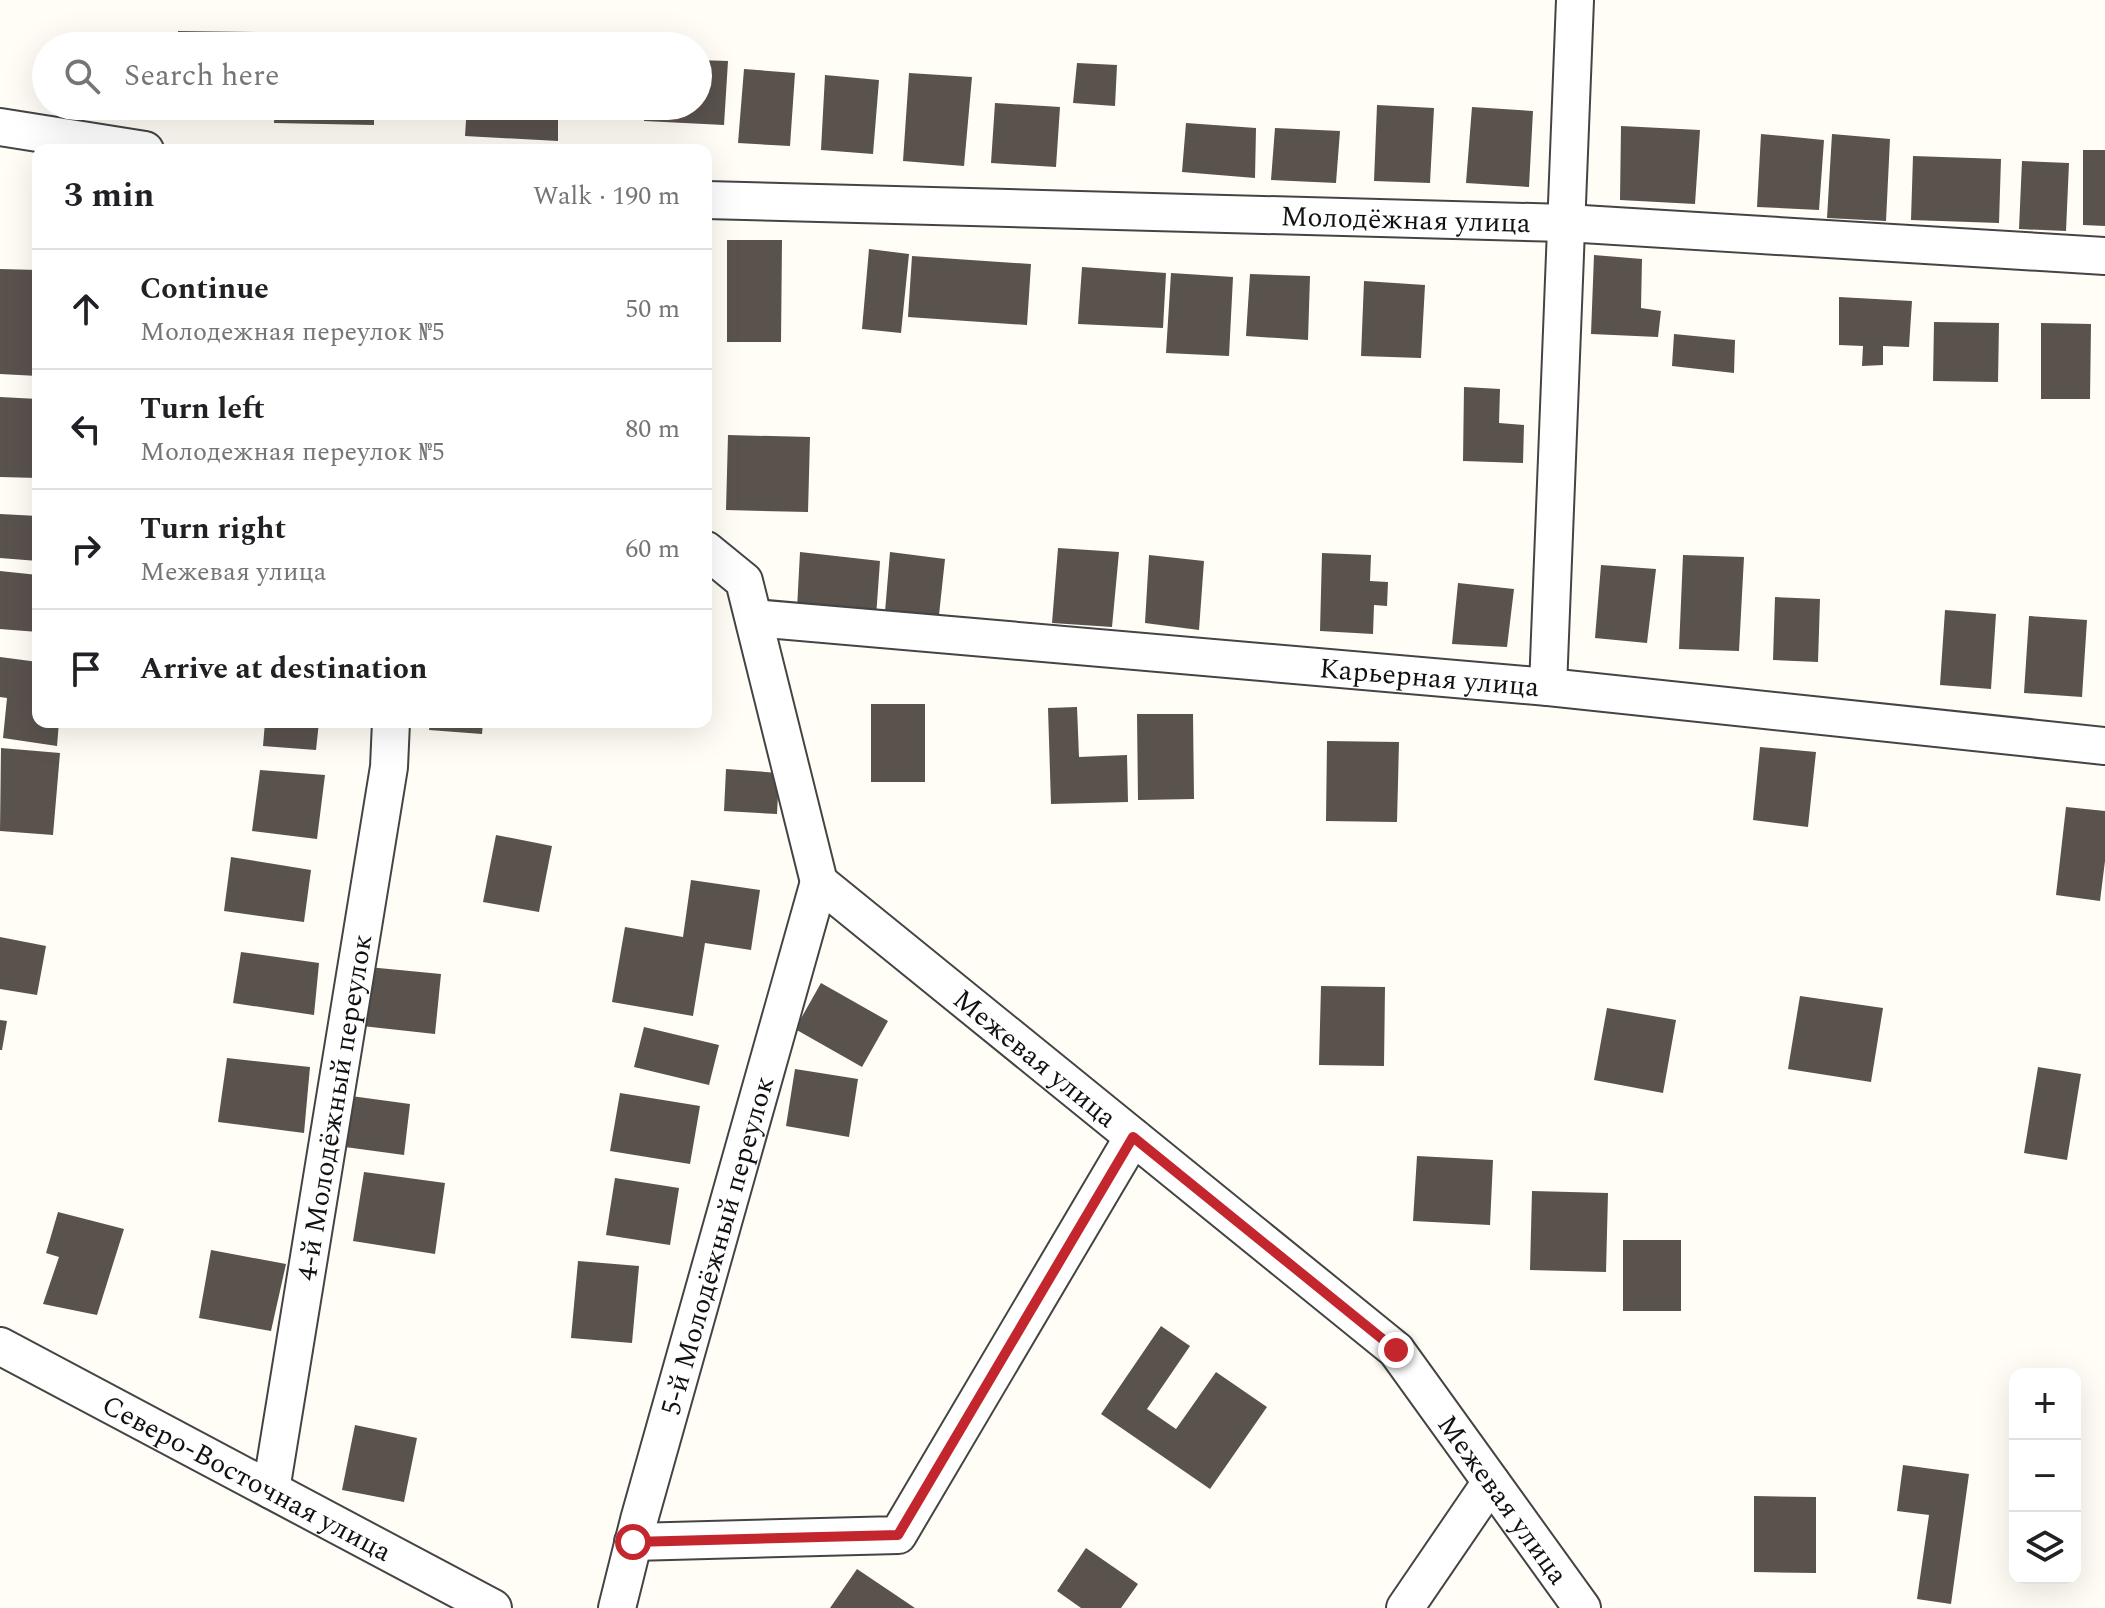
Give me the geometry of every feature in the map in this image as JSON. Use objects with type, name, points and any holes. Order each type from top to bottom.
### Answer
[{"type":"street","points":[[1548,687],[1575,0]]},
{"type":"street","points":[[0,127],[107,144]]},
{"type":"street","name":"Молодёжная улица","points":[[712,200],[1566,223],[2105,256]]},
{"type":"street","points":[[712,555],[744,581],[819,882]]},
{"type":"street","name":"Карьерная улица","points":[[754,618],[1548,687],[2105,746]]},
{"type":"street","name":"4-й Молодёжный переулок","points":[[271,1490],[389,767],[391,728]]},
{"type":"street","name":"Межевая улица","points":[[819,882],[1396,1350],[1582,1608]]},
{"type":"street","name":"5-й Молодёжный переулок","points":[[617,1608],[819,882]]},
{"type":"street","points":[[633,1542],[898,1535],[1133,1137]]},
{"type":"street","name":"Северо-Восточная улица","points":[[0,1346],[493,1608]]},
{"type":"street","points":[[1405,1608],[1491,1482]]},
{"type":"building","points":[[178,31],[262,32],[178,32]]},
{"type":"building","points":[[712,60],[728,61],[724,125],[644,121],[712,120]]},
{"type":"building","points":[[1077,63],[1117,65],[1115,106],[1073,103]]},
{"type":"building","points":[[744,69],[795,73],[790,146],[738,143]]},
{"type":"building","points":[[909,73],[972,77],[964,166],[903,161]]},
{"type":"building","points":[[825,75],[879,80],[873,154],[821,150]]},
{"type":"building","points":[[995,103],[1060,107],[1056,167],[991,163]]},
{"type":"building","points":[[1377,105],[1434,108],[1430,183],[1374,181]]},
{"type":"building","points":[[1472,107],[1533,111],[1529,187],[1466,183]]},
{"type":"building","points":[[274,120],[374,120],[374,125],[274,123]]},
{"type":"building","points":[[466,120],[558,120],[558,141],[465,136]]},
{"type":"building","points":[[1186,123],[1256,128],[1255,178],[1182,172]]},
{"type":"building","points":[[1621,126],[1700,130],[1695,204],[1620,200]]},
{"type":"building","points":[[1275,128],[1340,131],[1336,183],[1271,180]]},
{"type":"building","points":[[1761,134],[1824,140],[1819,210],[1757,207]]},
{"type":"building","points":[[1832,134],[1890,139],[1886,221],[1827,218]]},
{"type":"building","points":[[2083,150],[2105,150],[2105,226],[2083,225]]},
{"type":"building","points":[[1913,156],[2001,159],[1999,223],[1911,220]]},
{"type":"building","points":[[2022,161],[2069,163],[2066,231],[2019,229]]},
{"type":"building","points":[[727,240],[782,240],[781,342],[727,342]]},
{"type":"building","points":[[869,249],[909,254],[901,333],[862,329]]},
{"type":"building","points":[[1594,255],[1642,259],[1641,308],[1661,311],[1658,337],[1591,334]]},
{"type":"building","points":[[912,256],[1031,264],[1027,325],[908,317]]},
{"type":"building","points":[[1082,267],[1166,273],[1163,328],[1078,324]]},
{"type":"building","points":[[0,269],[32,270],[32,376],[0,374]]},
{"type":"building","points":[[1171,273],[1233,277],[1229,356],[1166,353]]},
{"type":"building","points":[[1250,274],[1310,276],[1308,340],[1246,336]]},
{"type":"building","points":[[1364,281],[1425,285],[1421,358],[1361,356]]},
{"type":"building","points":[[1839,297],[1912,301],[1909,347],[1883,346],[1883,365],[1862,366],[1863,346],[1839,345]]},
{"type":"building","points":[[1934,322],[1999,323],[1998,382],[1933,381]]},
{"type":"building","points":[[2041,323],[2091,324],[2090,399],[2041,399]]},
{"type":"building","points":[[1674,334],[1735,340],[1734,373],[1672,366]]},
{"type":"building","points":[[1464,387],[1500,389],[1499,423],[1524,425],[1523,463],[1463,461]]},
{"type":"building","points":[[0,397],[32,399],[32,478],[0,477]]},
{"type":"building","points":[[728,435],[810,437],[808,512],[726,510]]},
{"type":"building","points":[[0,514],[32,516],[32,561],[0,558]]},
{"type":"building","points":[[1058,548],[1119,552],[1112,627],[1052,623]]},
{"type":"building","points":[[800,552],[880,561],[876,617],[797,609]]},
{"type":"building","points":[[890,552],[945,559],[939,615],[885,612]]},
{"type":"building","points":[[1322,553],[1371,555],[1370,581],[1388,582],[1387,606],[1374,605],[1373,634],[1320,631]]},
{"type":"building","points":[[1149,555],[1204,561],[1199,630],[1145,623]]},
{"type":"building","points":[[1683,555],[1744,557],[1739,651],[1679,649]]},
{"type":"building","points":[[1601,565],[1656,569],[1647,643],[1595,638]]},
{"type":"building","points":[[0,571],[32,574],[32,632],[0,629]]},
{"type":"building","points":[[1458,583],[1514,589],[1507,647],[1452,644]]},
{"type":"building","points":[[1775,597],[1820,599],[1818,662],[1773,660]]},
{"type":"building","points":[[1945,610],[1996,614],[1991,689],[1940,685]]},
{"type":"building","points":[[2029,616],[2087,620],[2082,697],[2024,693]]},
{"type":"building","points":[[0,657],[32,661],[32,728],[58,728],[57,746],[3,738],[7,698],[0,697]]},
{"type":"building","points":[[871,704],[925,704],[925,782],[871,782]]},
{"type":"building","points":[[1077,707],[1079,757],[1127,755],[1128,802],[1051,804],[1048,708]]},
{"type":"building","points":[[1137,714],[1193,714],[1194,799],[1138,800]]},
{"type":"building","points":[[264,728],[318,728],[316,750],[263,746]]},
{"type":"building","points":[[429,728],[482,728],[482,734]]},
{"type":"building","points":[[1327,741],[1399,742],[1397,822],[1326,821]]},
{"type":"building","points":[[1760,747],[1816,752],[1808,827],[1753,820]]},
{"type":"building","points":[[1,748],[60,753],[53,835],[0,831]]},
{"type":"building","points":[[726,769],[779,773],[777,814],[724,811]]},
{"type":"building","points":[[260,770],[325,775],[317,839],[252,831]]},
{"type":"building","points":[[2066,807],[2105,811],[2105,861],[2100,901],[2056,895]]},
{"type":"building","points":[[496,835],[552,846],[539,912],[483,902]]},
{"type":"building","points":[[231,857],[311,870],[304,922],[224,911]]},
{"type":"building","points":[[691,880],[760,890],[751,950],[705,943],[693,1016],[612,1002],[625,927],[683,937]]},
{"type":"building","points":[[0,937],[46,946],[37,995],[0,989]]},
{"type":"building","points":[[241,952],[319,963],[314,1015],[233,1003]]},
{"type":"building","points":[[368,967],[441,974],[435,1034],[362,1026]]},
{"type":"building","points":[[821,983],[888,1021],[862,1067],[795,1029]]},
{"type":"building","points":[[1321,986],[1385,987],[1384,1066],[1319,1065]]},
{"type":"building","points":[[1800,996],[1883,1008],[1871,1082],[1788,1069]]},
{"type":"building","points":[[1607,1008],[1676,1020],[1663,1093],[1594,1080]]},
{"type":"building","points":[[0,1020],[7,1021],[2,1050],[0,1050]]},
{"type":"building","points":[[644,1027],[719,1045],[709,1085],[634,1067]]},
{"type":"building","points":[[227,1058],[310,1067],[304,1133],[218,1122]]},
{"type":"building","points":[[2038,1067],[2081,1074],[2067,1160],[2024,1153]]},
{"type":"building","points":[[795,1069],[858,1079],[849,1137],[786,1126]]},
{"type":"building","points":[[620,1093],[700,1106],[690,1164],[610,1151]]},
{"type":"building","points":[[351,1096],[410,1104],[404,1155],[345,1147]]},
{"type":"building","points":[[1417,1156],[1493,1160],[1490,1225],[1413,1221]]},
{"type":"building","points":[[364,1172],[445,1183],[435,1254],[353,1241]]},
{"type":"building","points":[[615,1178],[679,1188],[670,1245],[606,1235]]},
{"type":"building","points":[[1532,1191],[1608,1193],[1606,1272],[1530,1270]]},
{"type":"building","points":[[58,1212],[124,1229],[97,1315],[43,1304],[59,1257],[46,1253]]},
{"type":"building","points":[[1623,1240],[1681,1240],[1681,1311],[1623,1311]]},
{"type":"building","points":[[211,1250],[286,1264],[271,1331],[199,1318]]},
{"type":"building","points":[[578,1261],[639,1266],[632,1343],[571,1338]]},
{"type":"building","points":[[1161,1326],[1190,1346],[1147,1409],[1176,1429],[1216,1372],[1267,1407],[1210,1489],[1101,1414]]},
{"type":"building","points":[[355,1425],[417,1438],[404,1502],[342,1490]]},
{"type":"building","points":[[1903,1465],[1969,1474],[1951,1604],[1917,1599],[1929,1515],[1897,1511]]},
{"type":"building","points":[[1754,1496],[1816,1497],[1816,1573],[1754,1572]]},
{"type":"building","points":[[1086,1548],[1138,1584],[1121,1608],[1081,1608],[1057,1591]]},
{"type":"building","points":[[857,1569],[915,1608],[830,1608]]},
{"type":"route","points":[[633,1542],[898,1535],[1133,1137],[1396,1350]]}]
